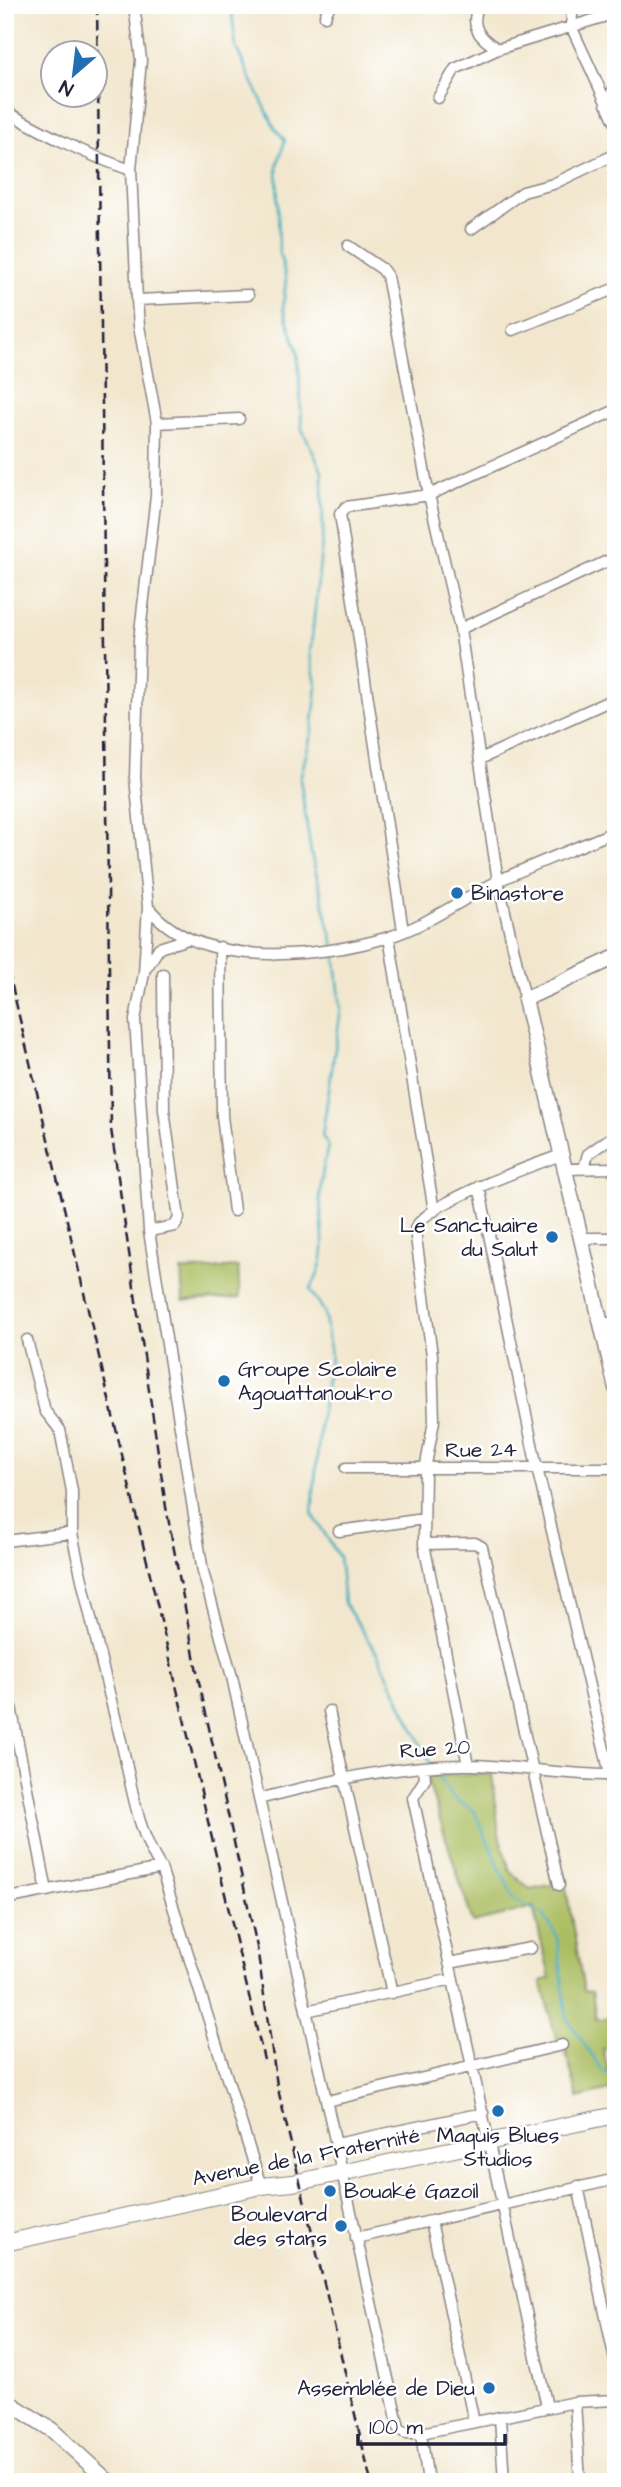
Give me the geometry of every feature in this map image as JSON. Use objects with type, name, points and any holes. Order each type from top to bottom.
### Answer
[{"type":"main road","name":"Avenue de la Fraternité","points":[[5,2243],[261,2186],[342,2172],[616,2115]]},
{"type":"street","points":[[134,5],[141,60],[131,170],[137,300],[139,326],[157,423],[156,496],[139,640],[135,778],[148,907],[144,973],[135,1020],[149,1231],[203,1572],[232,1676],[399,2428],[406,2434],[421,2433],[575,2402],[616,2400]]},
{"type":"street","points":[[479,5],[474,17],[476,29],[483,40],[498,49]]},
{"type":"street","points":[[573,5],[571,26],[616,124]]},
{"type":"street","points":[[438,98],[453,71],[498,49],[616,13]]},
{"type":"street","points":[[606,104],[616,85]]},
{"type":"street","points":[[5,111],[78,149],[131,170]]},
{"type":"street","points":[[471,229],[523,192],[553,184],[616,154]]},
{"type":"street","points":[[348,246],[382,269],[387,276],[429,495],[460,629],[498,881],[581,1238],[608,1323],[616,1388]]},
{"type":"street","points":[[513,330],[616,288]]},
{"type":"street","points":[[137,300],[248,295]]},
{"type":"street","points":[[403,930],[339,519],[346,507],[429,495],[616,410]]},
{"type":"street","points":[[157,423],[239,419]]},
{"type":"street","points":[[460,629],[616,557]]},
{"type":"street","points":[[480,759],[616,698]]},
{"type":"street","points":[[148,907],[160,923],[191,938],[219,947],[272,955],[326,950],[389,937],[498,881],[616,831]]},
{"type":"street","points":[[389,937],[434,1211]]},
{"type":"street","points":[[144,973],[159,948],[191,938]]},
{"type":"street","points":[[219,947],[222,1116],[234,1211]]},
{"type":"street","points":[[525,999],[616,957]]},
{"type":"street","points":[[149,1231],[174,1226],[179,1218],[164,1110],[163,974]]},
{"type":"street","points":[[584,1168],[588,1154],[616,1134]]},
{"type":"street","points":[[468,1765],[424,1544],[425,1470],[434,1421],[432,1355],[416,1224],[479,1185],[563,1162],[584,1168],[616,1168]]},
{"type":"street","points":[[479,1185],[537,1468],[613,1775],[616,1798]]},
{"type":"street","points":[[581,1238],[616,1238]]},
{"type":"street","points":[[27,1340],[45,1411],[60,1430],[72,1491],[72,1533],[96,1649],[135,1805],[148,1846],[161,1868],[261,2186]]},
{"type":"street","name":"Rue 24","points":[[346,1468],[616,1468]]},
{"type":"street","points":[[339,1531],[424,1519]]},
{"type":"street","points":[[5,1541],[72,1533]]},
{"type":"street","points":[[424,1544],[475,1543],[482,1547],[559,1885]]},
{"type":"street","points":[[5,1676],[9,1719],[47,1891]]},
{"type":"street","points":[[328,1712],[392,1993]]},
{"type":"street","name":"Rue 20","points":[[259,1799],[344,1777],[468,1765],[613,1775]]},
{"type":"street","points":[[424,1768],[425,1780],[413,1798],[547,2407]]},
{"type":"street","points":[[5,1899],[161,1868]]},
{"type":"street","points":[[449,1963],[531,1948]]},
{"type":"street","points":[[306,2011],[453,1979]]},
{"type":"street","points":[[327,2101],[562,2045]]},
{"type":"street","points":[[336,2144],[483,2113]]},
{"type":"street","points":[[356,2238],[616,2179]]},
{"type":"street","points":[[578,2186],[616,2365]]},
{"type":"street","points":[[431,2221],[474,2422]]},
{"type":"street","points":[[5,2400],[52,2430],[109,2482]]},
{"type":"street","points":[[575,2402],[580,2482]]},
{"type":"street","points":[[500,2417],[504,2482]]},
{"type":"street","points":[[421,2433],[428,2482]]},
{"type":"green space","points":[[238,1267],[240,1298],[183,1301],[181,1271]]},
{"type":"green space","points":[[492,1774],[499,1834],[510,1871],[530,1889],[565,1882],[584,1991],[592,1992],[596,2019],[616,2018],[616,2046],[603,2049],[613,2089],[578,2098],[563,2042],[556,2038],[541,1981],[550,1978],[533,1907],[473,1923],[426,1776]]},
{"type":"waterway","points":[[231,5],[236,48],[275,128],[285,140],[277,166],[279,251],[286,279],[283,308],[298,352],[302,429],[322,471],[323,533],[310,655],[317,687],[312,731],[300,779],[311,853],[334,946]]},
{"type":"waterway","points":[[335,952],[341,1009],[322,1136],[328,1145],[320,1192],[322,1256],[310,1290],[324,1311],[331,1356],[321,1415],[312,1513],[339,1557],[344,1603],[377,1653],[430,1763]]},
{"type":"waterway","points":[[435,1773],[454,1799],[474,1811],[514,1900],[544,1915],[557,1937],[567,2018],[602,2071],[616,2076]]},
{"type":"railway","points":[[97,5],[111,1129],[166,1507],[199,1682],[257,1947],[277,2085],[371,2482]]},
{"type":"railway","points":[[5,956],[264,2060]]},
{"type":"place","name":"Binastore","points":[[457,893]]},
{"type":"place","name":"Le Sanctuaire du Salut","points":[[552,1237]]},
{"type":"place","name":"Groupe Scolaire Agouattanoukro","points":[[224,1381]]},
{"type":"place","name":"Maquis Blues Studios","points":[[498,2111]]},
{"type":"place","name":"Bouaké Gazoil","points":[[330,2191]]},
{"type":"place","name":"Boulevard des stars","points":[[341,2226]]},
{"type":"place","name":"Assemblée de Dieu","points":[[489,2388]]}]
